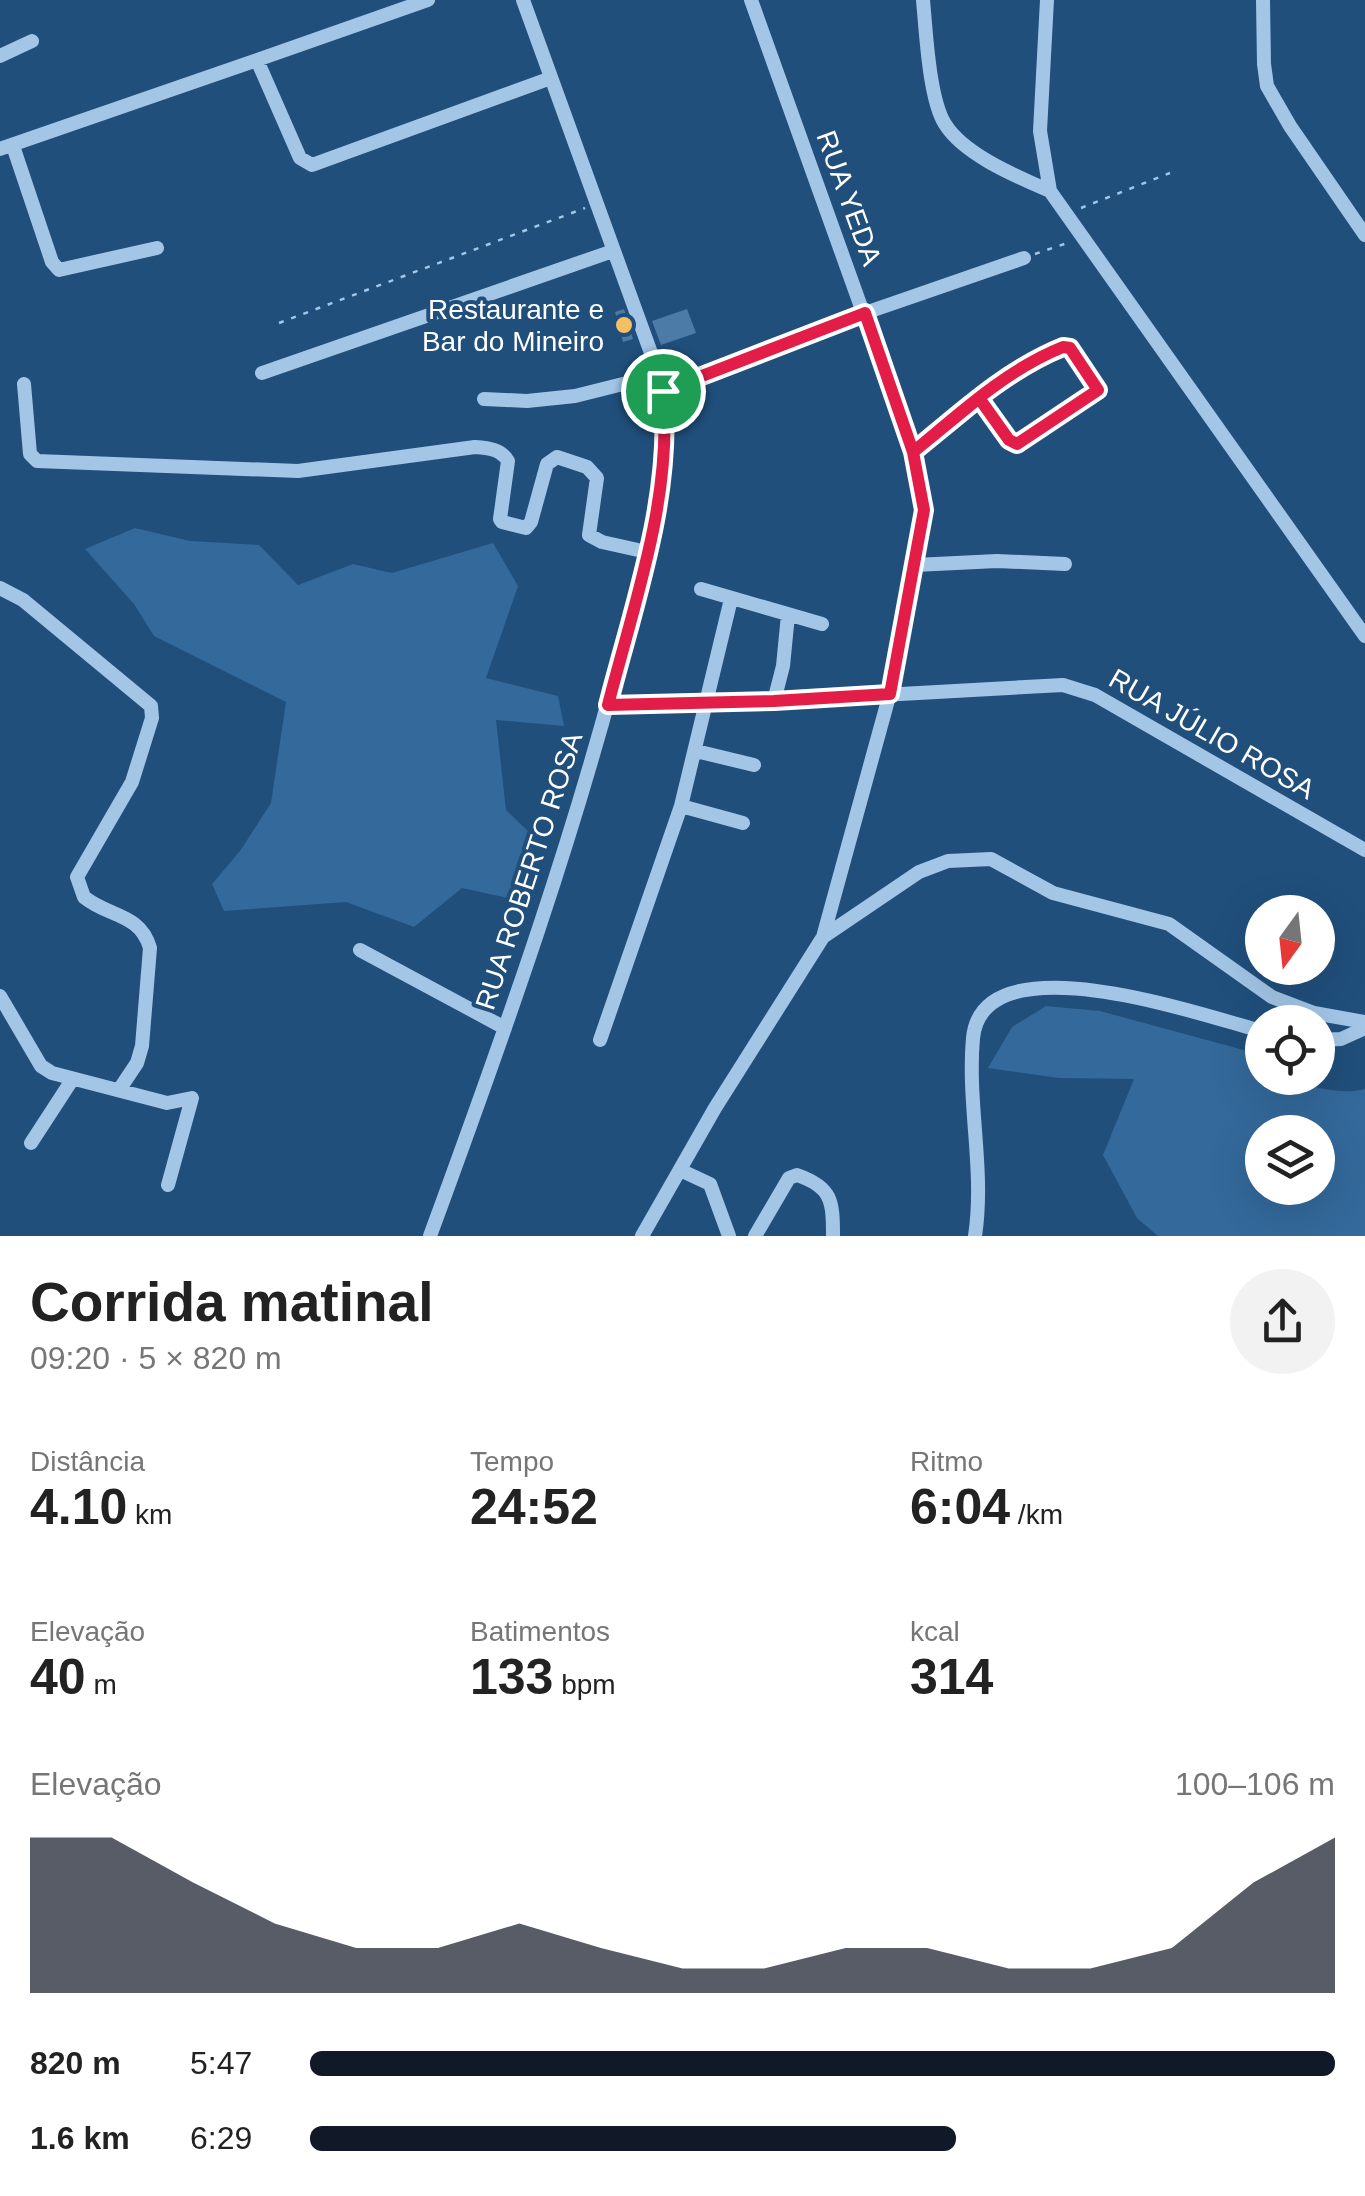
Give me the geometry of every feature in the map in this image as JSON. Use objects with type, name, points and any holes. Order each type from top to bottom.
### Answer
[{"type":"street","points":[[156,248],[59,270],[52,262],[6,148],[428,0]]},
{"type":"street","name":"RUA ROBERTO ROSA","points":[[430,1236],[505,1028],[608,705],[660,496],[666,448],[659,374],[523,0]]},
{"type":"street","name":"RUA YEDA","points":[[751,0],[913,452],[924,510],[890,694],[823,937]]},
{"type":"street","points":[[923,0],[937,104],[944,123],[979,154],[1050,191]]},
{"type":"street","points":[[1047,0],[1040,131],[1050,191],[1365,636]]},
{"type":"street","points":[[1263,0],[1267,86],[1365,235]]},
{"type":"street","points":[[0,56],[32,41]]},
{"type":"street","points":[[258,60],[300,158],[312,165],[551,78]]},
{"type":"street","points":[[262,373],[613,251]]},
{"type":"street","points":[[663,391],[865,313],[1024,258]]},
{"type":"street","points":[[913,452],[979,398],[1014,372],[1067,347],[1098,390],[1017,444],[1009,440],[979,398]]},
{"type":"street","points":[[484,399],[527,401],[575,396],[659,374]]},
{"type":"street","points":[[24,384],[30,454],[37,461],[298,471],[474,447],[492,448],[508,461],[500,518],[502,522],[526,528],[547,464],[557,457],[588,467],[598,478],[589,535],[646,552]]},
{"type":"street","points":[[914,565],[997,561],[1065,564]]},
{"type":"street","points":[[0,588],[23,600],[151,706],[152,718],[132,782],[77,877],[84,897],[136,923],[150,948],[142,1046],[119,1090]]},
{"type":"street","points":[[701,590],[822,624]]},
{"type":"street","points":[[600,1040],[681,806],[731,599]]},
{"type":"street","points":[[774,701],[784,666],[788,615]]},
{"type":"street","name":"RUA JÚLIO ROSA","points":[[608,705],[774,701],[1063,685],[1080,688],[1365,850]]},
{"type":"street","points":[[696,750],[754,764]]},
{"type":"street","points":[[681,806],[742,823]]},
{"type":"street","points":[[642,1236],[714,1108],[823,937],[919,872],[958,859],[990,859],[1053,894],[1169,924],[1272,997],[1314,1013],[1365,1025]]},
{"type":"street","points":[[360,950],[505,1028]]},
{"type":"street","points":[[975,1236],[980,1199],[974,1032],[998,997],[1056,986],[1100,992],[1245,1027]]},
{"type":"street","points":[[0,996],[40,1066],[72,1080],[167,1103],[192,1098],[168,1185]]},
{"type":"street","points":[[1335,1039],[1365,1025]]},
{"type":"street","points":[[31,1143],[72,1080]]},
{"type":"street","points":[[680,1170],[710,1184],[729,1236]]},
{"type":"street","points":[[755,1236],[788,1178],[796,1175],[825,1188],[833,1236]]},
{"type":"path","points":[[1066,214],[1170,173]]},
{"type":"path","points":[[278,323],[596,204]]},
{"type":"path","points":[[1024,258],[1082,237]]},
{"type":"shaded area","points":[[135,528],[190,541],[259,545],[298,585],[353,564],[392,573],[493,543],[518,586],[486,678],[558,696],[564,726],[496,720],[506,810],[532,835],[512,899],[462,888],[414,927],[346,902],[224,911],[212,884],[240,851],[271,803],[286,702],[154,636],[134,604],[85,549]]},
{"type":"shaded area","points":[[1046,1006],[1100,1011],[1245,1050],[1245,1095],[1335,1095],[1335,1090],[1365,1089],[1365,1236],[1158,1236],[1137,1218],[1103,1155],[1134,1079],[1059,1078],[988,1068],[1012,1027]]},
{"type":"building","name":"Restaurante e Bar do Mineiro","points":[[624,309],[633,339],[623,342],[615,312]]},
{"type":"building","points":[[687,309],[696,333],[661,345],[652,321]]},
{"type":"place","name":"Restaurante e Bar do Mineiro","points":[[624,325]]},
{"type":"route","points":[[663,391],[666,448],[660,496],[608,705],[890,694],[924,510],[913,452],[979,398],[1000,381],[1063,347],[1070,348],[1098,390],[1017,444],[1009,440],[979,398],[913,452],[865,313],[663,391]]}]
